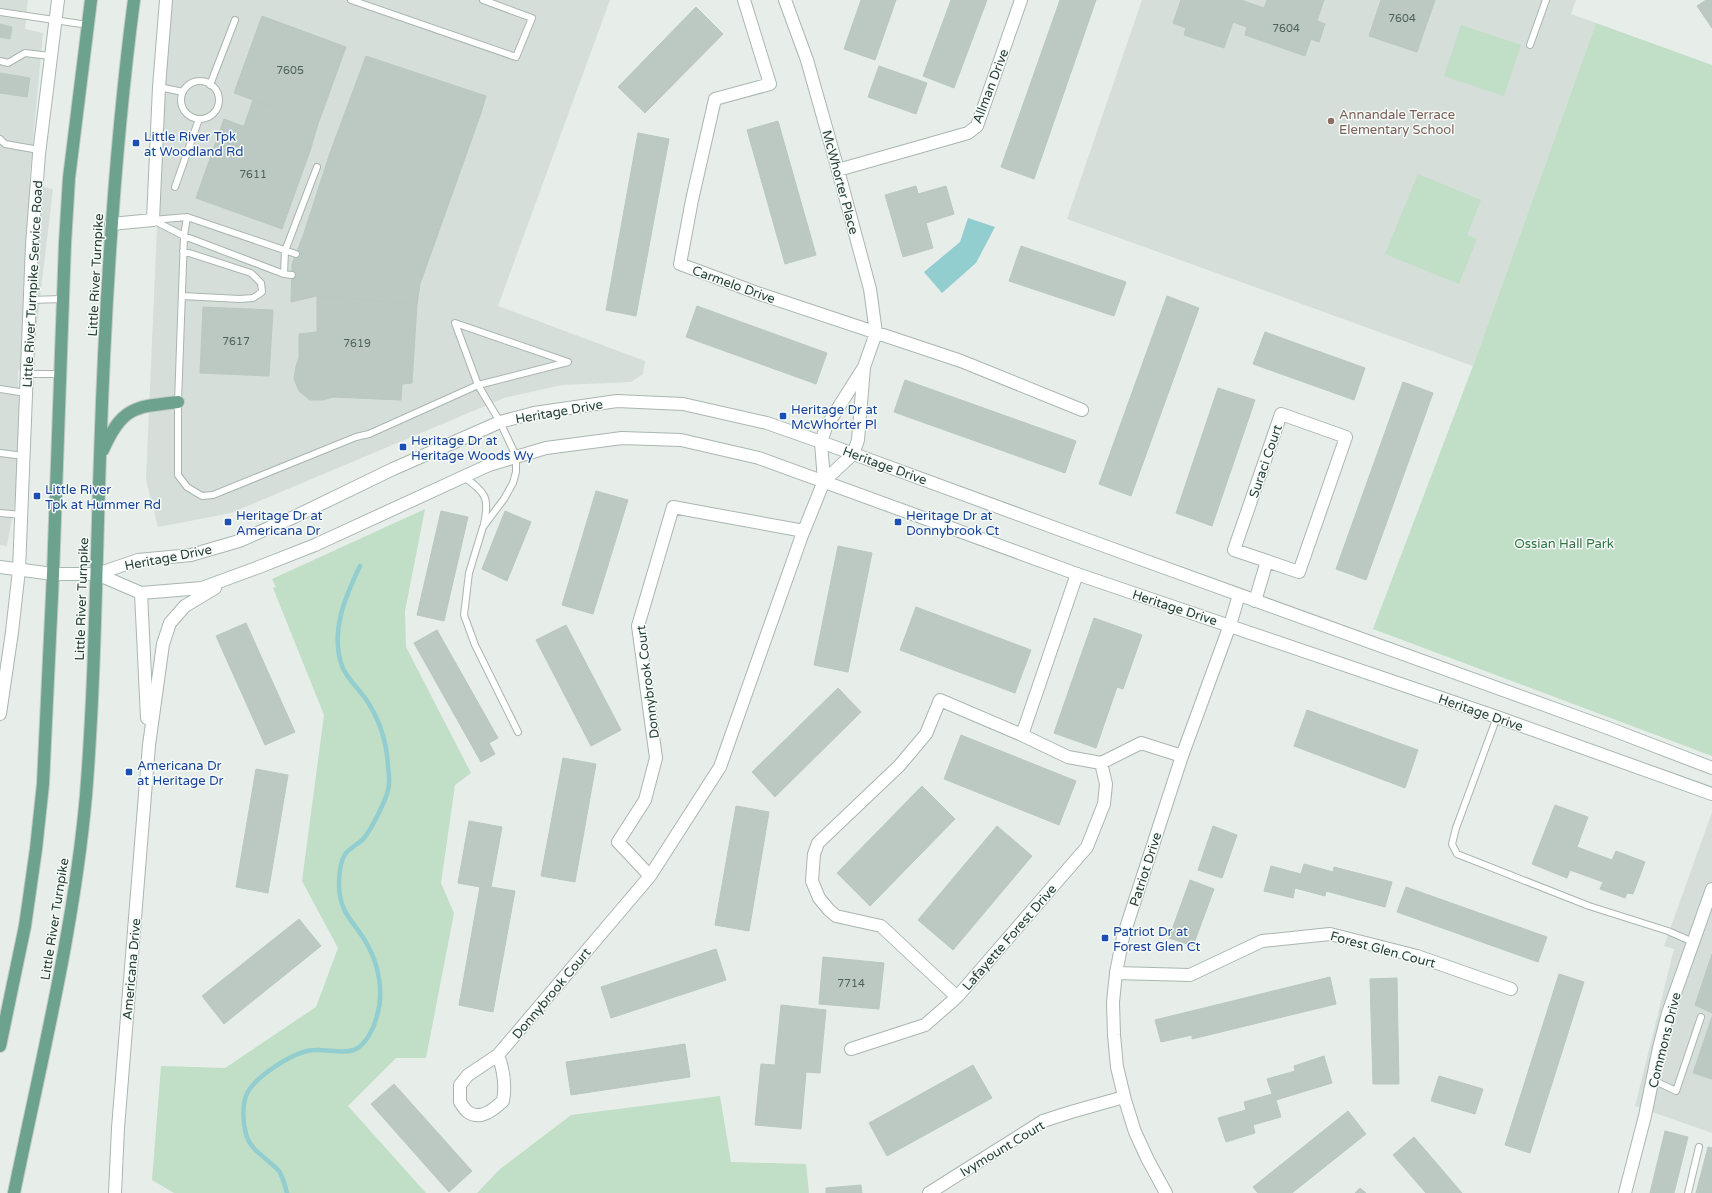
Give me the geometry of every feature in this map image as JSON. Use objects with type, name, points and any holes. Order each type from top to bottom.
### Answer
[{"type":"main road","name":"Little River Turnpike","points":[[0,1046],[26,926],[43,784],[69,178],[91,0]]},
{"type":"main road","name":"Little River Turnpike","points":[[14,1193],[62,965],[80,850],[86,795],[97,574],[100,456],[111,224],[116,152],[134,0]]},
{"type":"main road","points":[[100,456],[112,431],[121,419],[134,410],[151,405],[178,402]]},
{"type":"street","name":"Little River Turnpike Service Road","points":[[0,714],[19,570],[32,245],[39,150],[58,0]]},
{"type":"street","points":[[111,224],[153,220],[159,87],[166,0]]},
{"type":"street","name":"Carmelo Drive","points":[[744,0],[770,84],[715,99],[692,200],[680,264],[760,294],[960,361],[1082,410]]},
{"type":"street","name":"McWhorter Place","points":[[785,0],[807,60],[838,170],[870,289],[876,333],[864,368],[826,427],[821,442],[824,482]]},
{"type":"street","name":"Allman Drive","points":[[838,170],[968,133],[977,126],[1021,0]]},
{"type":"street","name":"McWhorter Place","points":[[853,454],[858,440],[864,368]]},
{"type":"street","name":"Heritage Drive","points":[[97,574],[138,560],[191,555],[239,541],[294,517],[406,463],[500,422],[534,413],[617,401],[683,404],[767,424],[821,442],[1255,601],[1601,725],[1712,768]]},
{"type":"street","name":"Suraci Court","points":[[1281,414],[1346,437],[1299,572],[1267,561],[1234,550],[1281,414]]},
{"type":"street","name":"Heritage Drive","points":[[97,574],[140,593],[202,588],[315,545],[489,465],[516,456],[546,448],[622,438],[681,440],[759,458],[1077,574],[1497,717],[1712,794]]},
{"type":"street","points":[[824,482],[853,454]]},
{"type":"street","name":"Donnybrook Court","points":[[498,1055],[503,1069],[505,1088],[503,1101],[490,1113],[480,1115],[469,1113],[460,1102],[460,1085],[468,1075],[498,1055],[650,876],[720,767],[804,532],[824,482]]},
{"type":"street","name":"Donnybrook Court","points":[[650,876],[618,842],[645,800],[656,758],[638,626],[673,507],[804,532]]},
{"type":"street","points":[[1255,601],[1267,561]]},
{"type":"street","points":[[0,567],[53,574],[97,574]]},
{"type":"street","points":[[1022,735],[1077,574]]},
{"type":"street","name":"Americana Drive","points":[[114,1193],[149,745],[162,644],[170,623],[185,606],[231,578]]},
{"type":"street","name":"Americana Drive","points":[[140,593],[149,745]]},
{"type":"street","name":"Patriot Drive","points":[[1166,1193],[1135,1132],[1124,1097],[1114,1035],[1113,1002],[1116,973],[1123,937],[1182,756],[1230,625],[1239,595]]},
{"type":"street","name":"Lafayette Forest Drive","points":[[940,700],[1022,735],[1068,757],[1101,763],[1106,784],[1104,804],[1087,847],[957,996],[881,926],[836,916],[829,910],[819,898],[812,881],[814,854],[818,843],[899,766],[926,734],[940,700]]},
{"type":"street","points":[[1101,763],[1141,743],[1182,756]]},
{"type":"street","name":"Commons Drive","points":[[1625,1193],[1645,1116],[1668,1013],[1712,889]]},
{"type":"street","name":"Forest Glen Court","points":[[1116,973],[1190,975],[1262,941],[1330,934],[1417,956],[1511,989]]},
{"type":"street","points":[[851,1049],[925,1024],[957,996]]},
{"type":"street","name":"Ivymount Court","points":[[929,1193],[1043,1121],[1124,1097]]},
{"type":"lane","points":[[351,0],[516,57],[532,18],[483,0]]},
{"type":"lane","points":[[1530,45],[1546,0]]},
{"type":"lane","points":[[0,12],[88,25]]},
{"type":"lane","points":[[210,85],[235,20]]},
{"type":"lane","points":[[0,61],[8,63],[25,53],[50,56]]},
{"type":"lane","points":[[198,82],[210,85],[218,94],[218,106],[210,116],[199,119],[193,118],[183,110],[181,104],[183,92],[192,83],[198,82]]},
{"type":"lane","points":[[159,87],[183,92]]},
{"type":"lane","points":[[175,187],[199,119]]},
{"type":"lane","points":[[0,139],[5,144],[39,150]]},
{"type":"lane","points":[[284,274],[285,251],[317,167]]},
{"type":"lane","points":[[187,217],[183,251],[178,402],[178,475],[187,487],[202,496],[213,495],[356,437],[369,434],[478,385],[568,362],[454,323],[478,385],[500,422],[516,456],[516,472],[513,483],[483,527]]},
{"type":"lane","points":[[153,220],[187,217],[296,254]]},
{"type":"lane","points":[[153,220],[184,236],[284,274],[292,275]]},
{"type":"lane","points":[[182,296],[240,299],[253,298],[262,292],[261,283],[251,274],[183,251]]},
{"type":"lane","points":[[29,300],[63,299]]},
{"type":"lane","points":[[27,374],[60,374]]},
{"type":"lane","points":[[0,389],[26,393]]},
{"type":"lane","points":[[0,453],[24,456]]},
{"type":"lane","points":[[464,477],[477,487],[486,498],[487,509],[470,573],[464,615],[474,645],[518,732]]},
{"type":"lane","points":[[0,513],[22,515]]},
{"type":"lane","points":[[1497,717],[1456,828],[1452,844],[1457,854],[1589,906],[1668,932],[1693,942]]},
{"type":"lane","points":[[1653,1080],[1676,1091],[1701,1017]]},
{"type":"lane","points":[[1688,1193],[1699,1147]]},
{"type":"shaded area","points":[[0,0],[28,0],[25,29],[43,33],[29,184],[53,189],[31,374],[18,370],[20,474],[7,546],[0,545]]},
{"type":"shaded area","points":[[171,0],[610,0],[498,306],[645,361],[643,374],[631,382],[562,385],[504,398],[231,513],[158,527],[146,480],[159,182],[151,178]]},
{"type":"shaded area","name":"Annandale Terrace Elementary School","points":[[1142,0],[1576,0],[1571,14],[1596,23],[1473,366],[1067,219]]},
{"type":"shaded area","points":[[1712,812],[1712,1133],[1635,1106],[1674,949],[1664,946]]},
{"type":"green space","name":"Ossian Hall Park","points":[[1596,23],[1712,65],[1712,756],[1373,629],[1473,366]]},
{"type":"green space","points":[[1461,25],[1521,45],[1504,96],[1444,76]]},
{"type":"green space","points":[[1418,174],[1481,200],[1467,235],[1477,239],[1459,284],[1385,254]]},
{"type":"green space","points":[[425,509],[405,611],[406,647],[471,773],[455,785],[441,883],[454,913],[426,1058],[396,1058],[348,1106],[426,1193],[174,1193],[152,1180],[161,1066],[225,1068],[316,1007],[338,948],[302,881],[324,715],[273,588],[276,587],[272,579]]},
{"type":"green space","points":[[720,1096],[731,1162],[806,1164],[809,1193],[477,1193],[500,1169],[571,1115]]},
{"type":"water","points":[[968,218],[995,227],[976,263],[942,293],[924,272],[960,242]]},
{"type":"building","points":[[861,0],[896,0],[875,60],[844,49]]},
{"type":"building","points":[[951,0],[987,0],[954,88],[923,76]]},
{"type":"building","points":[[1060,0],[1096,0],[1034,179],[1001,167]]},
{"type":"building","points":[[1181,0],[1241,0],[1264,8],[1267,0],[1324,0],[1317,21],[1325,24],[1319,42],[1311,39],[1305,56],[1245,35],[1247,27],[1233,22],[1224,48],[1184,35],[1186,28],[1173,23]]},
{"type":"building","points":[[1381,0],[1435,0],[1417,52],[1369,36]]},
{"type":"building","points":[[1706,0],[1712,0],[1712,28],[1697,6]]},
{"type":"building","points":[[696,7],[723,34],[645,113],[618,87]]},
{"type":"building","points":[[262,16],[346,47],[318,124],[234,93]]},
{"type":"building","points":[[0,24],[12,27],[10,39],[0,37]]},
{"type":"building","points":[[366,56],[486,96],[481,113],[420,284],[417,304],[317,296],[291,302],[292,264],[303,236],[330,153]]},
{"type":"building","points":[[879,66],[927,83],[916,114],[868,97]]},
{"type":"building","points":[[0,73],[30,78],[27,97],[0,93]]},
{"type":"building","points":[[253,100],[318,124],[310,151],[244,126]]},
{"type":"building","points":[[224,119],[310,151],[282,229],[196,198]]},
{"type":"building","points":[[778,121],[816,255],[785,264],[747,130]]},
{"type":"building","points":[[638,133],[669,139],[636,316],[606,310]]},
{"type":"building","points":[[916,186],[918,194],[946,186],[954,214],[926,223],[933,248],[903,257],[885,195]]},
{"type":"building","points":[[1021,246],[1126,282],[1114,316],[1009,281]]},
{"type":"building","points":[[317,296],[417,304],[412,383],[402,384],[401,400],[333,397],[323,400],[310,400],[299,391],[294,379],[299,358],[299,334],[317,332]]},
{"type":"building","points":[[1167,296],[1199,308],[1131,496],[1099,484]]},
{"type":"building","points":[[697,306],[827,353],[816,384],[686,337]]},
{"type":"building","points":[[203,307],[273,310],[269,376],[200,373]]},
{"type":"building","points":[[1265,332],[1365,368],[1354,400],[1253,364]]},
{"type":"building","points":[[905,380],[1076,441],[1065,473],[894,412]]},
{"type":"building","points":[[1403,382],[1433,393],[1366,580],[1336,569]]},
{"type":"building","points":[[1218,388],[1255,400],[1212,526],[1176,513]]},
{"type":"building","points":[[596,491],[628,500],[593,614],[562,605]]},
{"type":"building","points":[[441,511],[468,517],[444,621],[417,615]]},
{"type":"building","points":[[505,511],[531,522],[507,581],[482,569]]},
{"type":"building","points":[[838,546],[872,553],[848,672],[814,665]]},
{"type":"building","points":[[916,607],[1031,650],[1015,693],[900,650]]},
{"type":"building","points":[[1094,618],[1142,635],[1123,689],[1117,687],[1096,748],[1054,733]]},
{"type":"building","points":[[246,623],[295,732],[265,745],[216,636]]},
{"type":"building","points":[[566,625],[621,730],[591,746],[536,640]]},
{"type":"building","points":[[437,630],[498,738],[489,743],[495,754],[481,762],[414,643]]},
{"type":"building","points":[[838,688],[861,712],[775,797],[752,772]]},
{"type":"building","points":[[1307,710],[1418,750],[1405,788],[1294,746]]},
{"type":"building","points":[[961,735],[1076,781],[1059,825],[944,779]]},
{"type":"building","points":[[563,758],[596,764],[575,882],[541,876]]},
{"type":"building","points":[[256,769],[288,775],[268,893],[236,887]]},
{"type":"building","points":[[922,786],[955,819],[870,906],[837,873]]},
{"type":"building","points":[[1555,805],[1588,817],[1577,847],[1612,860],[1616,851],[1645,862],[1633,894],[1627,893],[1625,898],[1600,889],[1603,882],[1570,870],[1567,878],[1532,864]]},
{"type":"building","points":[[736,806],[769,812],[749,931],[715,925]]},
{"type":"building","points":[[469,821],[502,827],[491,887],[515,891],[493,1012],[459,1005],[480,887],[458,883]]},
{"type":"building","points":[[997,826],[1032,856],[953,950],[918,920]]},
{"type":"building","points":[[1213,826],[1237,835],[1222,878],[1198,870]]},
{"type":"building","points":[[1304,864],[1333,872],[1334,867],[1392,882],[1385,907],[1326,891],[1325,896],[1295,888],[1293,898],[1264,891],[1271,866],[1301,874]]},
{"type":"building","points":[[1190,880],[1214,889],[1193,946],[1169,938]]},
{"type":"building","points":[[1406,887],[1547,937],[1538,962],[1397,912]]},
{"type":"building","points":[[299,919],[321,946],[224,1024],[202,996]]},
{"type":"building","points":[[716,949],[726,980],[611,1018],[601,987]]},
{"type":"building","points":[[1712,954],[1712,1013],[1695,1005]]},
{"type":"building","points":[[823,957],[884,963],[879,1009],[819,1004]]},
{"type":"building","points":[[1559,974],[1584,982],[1530,1153],[1505,1145]]},
{"type":"building","points":[[1330,977],[1336,1004],[1192,1039],[1192,1035],[1161,1042],[1155,1020]]},
{"type":"building","points":[[1397,978],[1399,1084],[1373,1084],[1370,979]]},
{"type":"building","points":[[781,1005],[826,1010],[820,1073],[806,1072],[801,1129],[755,1125],[761,1064],[775,1065]]},
{"type":"building","points":[[1712,1017],[1712,1079],[1693,1073]]},
{"type":"building","points":[[685,1044],[690,1077],[571,1095],[566,1062]]},
{"type":"building","points":[[1324,1056],[1332,1083],[1276,1100],[1281,1117],[1253,1125],[1255,1133],[1226,1142],[1218,1118],[1246,1110],[1244,1102],[1272,1094],[1267,1079],[1295,1071],[1294,1066]]},
{"type":"building","points":[[973,1065],[992,1098],[887,1156],[869,1123]]},
{"type":"building","points":[[1439,1076],[1483,1089],[1475,1114],[1431,1101]]},
{"type":"building","points":[[394,1084],[472,1171],[449,1192],[371,1104]]},
{"type":"building","points":[[1348,1111],[1366,1134],[1292,1193],[1258,1193],[1253,1187]]},
{"type":"building","points":[[1665,1131],[1688,1137],[1674,1193],[1650,1193]]},
{"type":"building","points":[[1414,1137],[1462,1193],[1426,1193],[1393,1155]]},
{"type":"building","points":[[1708,1147],[1712,1148],[1712,1193],[1696,1193]]},
{"type":"building","points":[[861,1185],[862,1193],[826,1193],[826,1188]]},
{"type":"building","points":[[1360,1188],[1366,1193],[1355,1193]]},
{"type":"waterway","points":[[287,1193],[279,1171],[256,1150],[248,1140],[243,1115],[246,1096],[250,1089],[266,1073],[297,1055],[315,1050],[344,1052],[358,1048],[372,1031],[379,1007],[380,989],[375,961],[367,944],[345,911],[340,896],[339,886],[342,860],[346,853],[367,834],[378,815],[389,784],[386,750],[380,726],[366,699],[344,671],[339,653],[338,628],[341,615],[349,590],[360,566]]},
{"type":"place","name":"Annandale Terrace Elementary School","points":[[1331,121]]},
{"type":"place","name":"Little River Tpk at Woodland Rd","points":[[136,143]]},
{"type":"place","name":"Heritage Dr at McWhorter Pl","points":[[783,416]]},
{"type":"place","name":"Heritage Dr at Heritage Woods Wy","points":[[403,447]]},
{"type":"place","name":"Little River Tpk at Hummer Rd","points":[[37,496]]},
{"type":"place","name":"Heritage Dr at Americana Dr","points":[[228,522]]},
{"type":"place","name":"Heritage Dr at Donnybrook Ct","points":[[898,522]]},
{"type":"place","name":"Americana Dr at Heritage Dr","points":[[129,772]]},
{"type":"place","name":"Patriot Dr at Forest Glen Ct","points":[[1105,938]]}]
